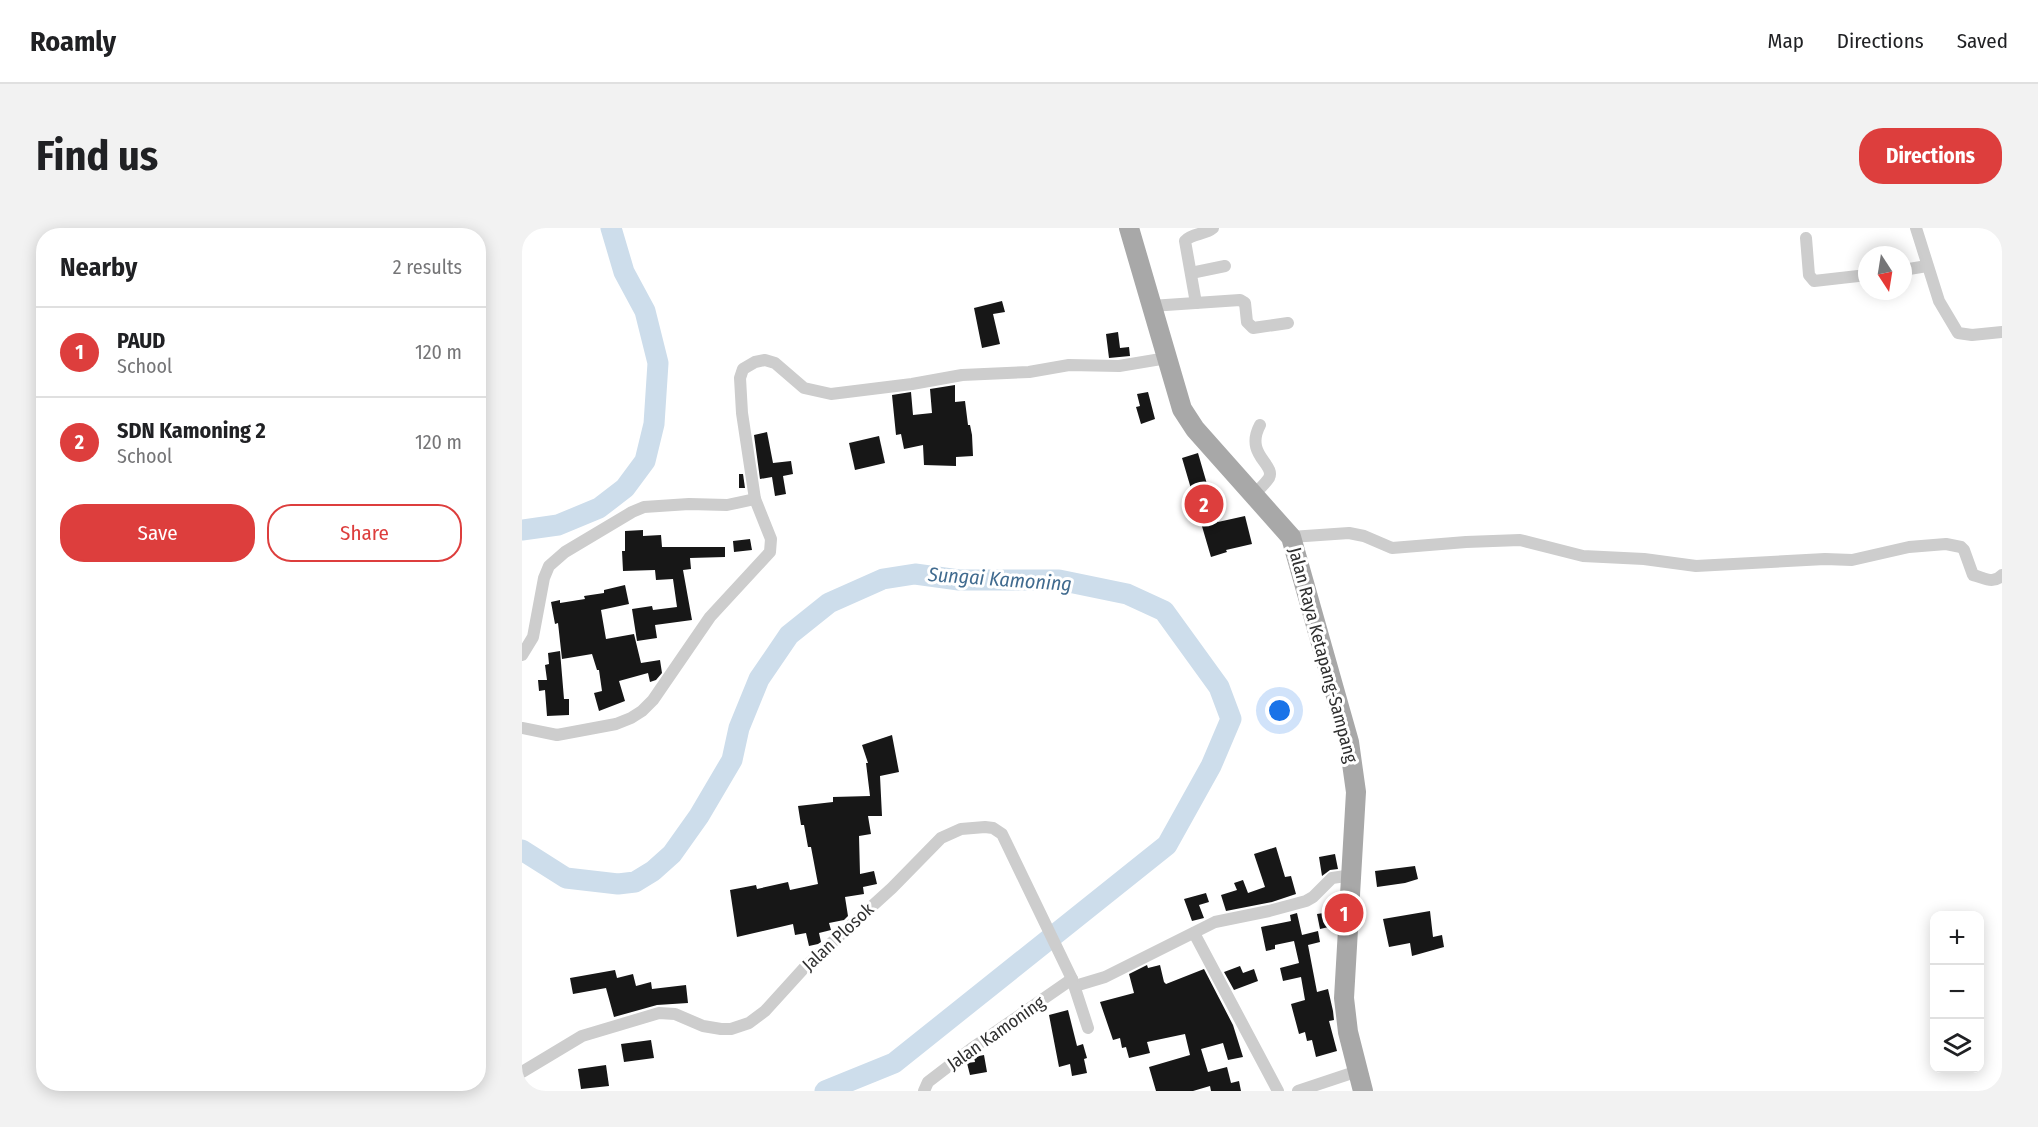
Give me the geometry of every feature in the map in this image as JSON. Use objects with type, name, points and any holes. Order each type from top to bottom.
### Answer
[{"type":"main road","name":"Jalan Raya Ketapang-Sampang","points":[[1129,228],[1182,409],[1195,429],[1291,537],[1349,742],[1356,792],[1344,998],[1348,1032],[1363,1091]]},
{"type":"street","points":[[1196,303],[1185,244],[1186,238],[1208,232],[1213,228]]},
{"type":"street","points":[[1916,228],[1939,301],[1958,333],[1972,335],[2002,332]]},
{"type":"street","points":[[1806,238],[1809,275],[1814,282],[1858,276]]},
{"type":"street","points":[[1191,273],[1225,266]]},
{"type":"street","points":[[1912,268],[1927,266]]},
{"type":"street","points":[[1151,306],[1240,300],[1245,303],[1247,322],[1253,328],[1288,323]]},
{"type":"street","points":[[522,728],[557,735],[616,724],[642,711],[653,700],[710,617],[770,552],[771,539],[756,499],[742,413],[740,378],[743,369],[755,362],[765,360],[775,363],[804,388],[831,394],[962,375],[1029,372],[1069,365],[1119,366],[1167,358]]},
{"type":"street","points":[[1253,496],[1270,476],[1270,471],[1254,441],[1260,425]]},
{"type":"street","points":[[522,655],[533,637],[544,578],[549,566],[565,552],[644,507],[688,504],[728,505],[756,499]]},
{"type":"street","points":[[1291,537],[1349,533],[1392,548],[1520,540],[1583,556],[1644,559],[1696,566],[1825,559],[1852,560],[1909,547],[1946,544],[1964,550],[1972,575],[1993,581],[1998,580],[2002,575]]},
{"type":"street","name":"Jalan Plosok","points":[[522,1072],[582,1036],[658,1013],[675,1014],[703,1026],[721,1029],[731,1029],[748,1023],[765,1011],[805,967],[892,888],[941,838],[961,829],[985,827],[993,828],[1002,834],[1062,956],[1088,1028]]},
{"type":"street","points":[[1073,982],[1105,977],[1206,925],[1306,901],[1332,878],[1352,875]]},
{"type":"street","points":[[1194,933],[1278,1091]]},
{"type":"street","name":"Jalan Kamoning","points":[[924,1091],[928,1082],[962,1056],[1073,982]]},
{"type":"street","points":[[1298,1091],[1358,1071]]},
{"type":"building","points":[[1002,301],[1005,312],[993,314],[1000,344],[982,348],[974,308]]},
{"type":"building","points":[[1118,332],[1120,348],[1129,347],[1130,356],[1109,358],[1106,334]]},
{"type":"building","points":[[955,385],[955,402],[965,401],[968,425],[970,425],[972,435],[973,456],[956,457],[956,466],[924,465],[923,445],[904,449],[901,434],[896,435],[892,395],[911,392],[913,415],[932,413],[930,389]]},
{"type":"building","points":[[1148,392],[1155,419],[1141,424],[1136,407],[1140,406],[1137,394]]},
{"type":"building","points":[[767,432],[773,463],[791,461],[793,474],[783,476],[786,494],[775,496],[772,477],[760,479],[754,435]]},
{"type":"building","points":[[879,436],[885,463],[855,470],[849,443]]},
{"type":"building","points":[[1198,453],[1218,522],[1245,516],[1252,544],[1226,550],[1227,552],[1211,557],[1182,458]]},
{"type":"building","points":[[739,474],[743,474],[745,488],[739,488]]},
{"type":"building","points":[[643,530],[643,536],[661,535],[662,547],[725,547],[725,557],[690,558],[691,569],[683,570],[692,620],[655,625],[657,638],[637,641],[632,609],[652,606],[653,610],[677,607],[673,579],[656,580],[655,570],[623,571],[622,551],[625,551],[625,531]]},
{"type":"building","points":[[750,539],[752,550],[734,552],[733,541]]},
{"type":"building","points":[[625,585],[629,604],[601,610],[606,639],[634,634],[641,663],[660,660],[662,673],[656,680],[650,682],[648,673],[619,681],[625,701],[599,711],[594,693],[602,691],[599,670],[597,670],[592,654],[562,659],[558,623],[555,624],[551,602],[585,599],[584,596],[604,593],[604,590]]},
{"type":"building","points":[[560,651],[564,699],[569,699],[569,715],[547,716],[545,690],[539,691],[538,680],[547,680],[545,665],[549,664],[548,653]]},
{"type":"building","points":[[892,735],[899,772],[880,776],[882,816],[868,816],[871,834],[859,836],[860,874],[874,871],[877,884],[863,887],[864,894],[845,897],[848,916],[844,920],[829,923],[831,930],[819,933],[821,942],[818,944],[809,946],[806,933],[795,935],[793,924],[737,937],[730,890],[756,885],[757,889],[788,882],[790,890],[818,884],[811,847],[808,847],[804,825],[801,825],[798,806],[833,802],[833,797],[870,796],[866,763],[868,763],[862,745]]},
{"type":"building","points":[[1276,847],[1285,877],[1291,876],[1296,894],[1272,902],[1226,911],[1221,895],[1237,890],[1234,883],[1243,880],[1248,893],[1265,887],[1254,854]]},
{"type":"building","points":[[1335,854],[1338,869],[1330,870],[1322,876],[1319,857]]},
{"type":"building","points":[[1415,866],[1418,879],[1377,887],[1375,871]]},
{"type":"building","points":[[1206,893],[1209,902],[1199,905],[1204,918],[1192,921],[1184,899]]},
{"type":"building","points":[[1430,911],[1433,937],[1442,935],[1444,947],[1412,956],[1410,943],[1389,947],[1383,919]]},
{"type":"building","points":[[1330,912],[1333,926],[1320,929],[1317,914]]},
{"type":"building","points":[[1297,913],[1302,935],[1318,931],[1320,942],[1308,945],[1317,992],[1328,989],[1333,1011],[1334,1020],[1329,1021],[1337,1051],[1316,1057],[1312,1040],[1307,1041],[1305,1032],[1299,1034],[1291,1004],[1305,1000],[1301,977],[1283,981],[1280,968],[1299,963],[1294,941],[1275,945],[1275,949],[1266,951],[1261,927],[1291,921],[1290,915]]},
{"type":"building","points":[[1147,965],[1148,968],[1160,965],[1166,984],[1204,969],[1233,1025],[1243,1057],[1228,1060],[1223,1043],[1201,1049],[1208,1072],[1227,1067],[1231,1083],[1239,1081],[1241,1091],[1211,1091],[1210,1086],[1193,1091],[1156,1091],[1149,1067],[1190,1055],[1185,1034],[1147,1042],[1150,1053],[1129,1058],[1126,1047],[1122,1048],[1120,1038],[1113,1040],[1100,1002],[1134,993],[1129,974]]},
{"type":"building","points":[[1240,966],[1243,973],[1254,969],[1258,981],[1234,990],[1224,972]]},
{"type":"building","points":[[615,970],[617,978],[633,974],[636,986],[651,982],[652,989],[686,985],[688,1003],[657,1005],[614,1017],[606,988],[573,994],[570,978]]},
{"type":"building","points":[[1068,1010],[1077,1046],[1083,1044],[1087,1058],[1084,1059],[1087,1073],[1072,1076],[1070,1064],[1059,1067],[1049,1015]]},
{"type":"building","points":[[651,1040],[654,1058],[624,1062],[621,1044]]},
{"type":"building","points":[[984,1055],[987,1072],[970,1075],[967,1063],[975,1062],[974,1057]]},
{"type":"building","points":[[606,1065],[609,1086],[581,1089],[578,1069]]},
{"type":"waterway","name":"Sungai Kamoning","points":[[522,530],[558,525],[599,508],[625,488],[645,461],[654,424],[658,363],[645,311],[624,272],[611,228]]},
{"type":"waterway","name":"Sungai Kamoning","points":[[522,850],[566,878],[618,884],[635,882],[653,871],[672,854],[699,816],[732,760],[739,728],[759,679],[789,635],[829,603],[883,579],[915,574],[959,580],[1059,580],[1127,594],[1164,611],[1219,687],[1231,719],[1211,766],[1167,845],[894,1063],[825,1091]]},
{"type":"place","name":"SDN Kamoning 2","points":[[1204,504]]},
{"type":"place","name":"PAUD","points":[[1344,913]]}]
